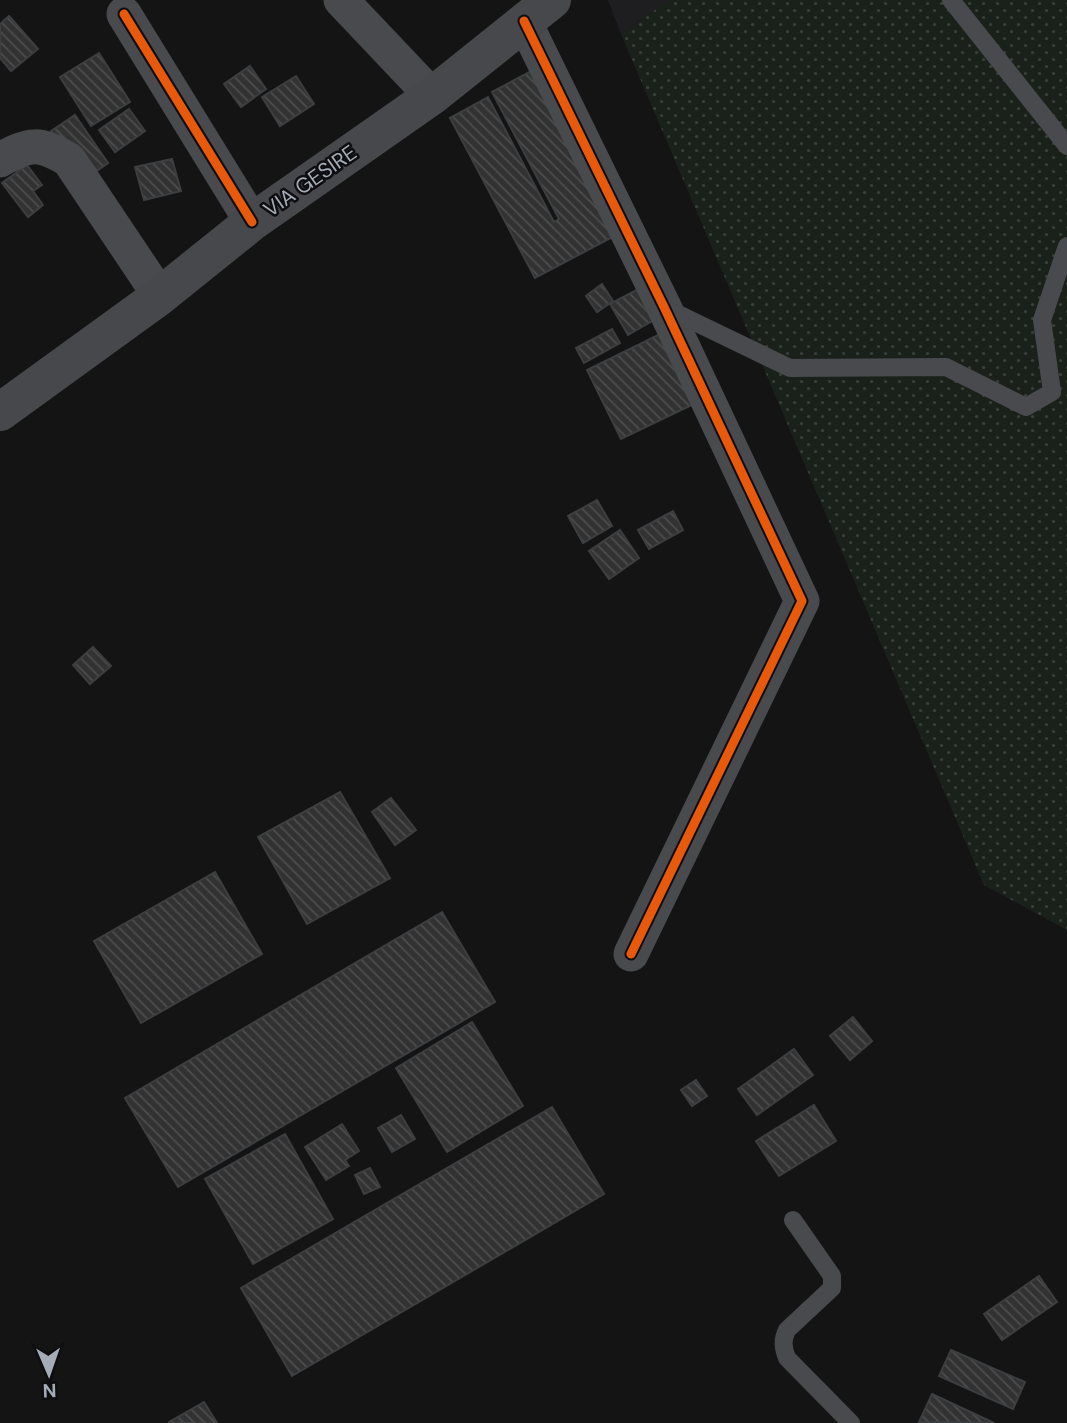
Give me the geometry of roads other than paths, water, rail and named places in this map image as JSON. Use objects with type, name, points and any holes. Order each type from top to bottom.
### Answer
[{"type":"main road","name":"VIA GESIRE","points":[[0,412],[160,296],[251,222],[432,96],[538,11]]},
{"type":"street","points":[[341,0],[432,96]]},
{"type":"street","points":[[538,11],[664,307],[802,601],[631,954]]},
{"type":"street","points":[[124,14],[251,222]]},
{"type":"street","points":[[0,160],[22,148],[48,147],[69,160],[160,296]]},
{"type":"lane","points":[[951,0],[1067,146]]},
{"type":"lane","points":[[664,307],[790,368],[946,368],[1026,407],[1052,392],[1042,320],[1067,246]]},
{"type":"lane","points":[[793,1220],[834,1282],[832,1288],[787,1330],[783,1338],[783,1349],[787,1358],[851,1423]]}]
